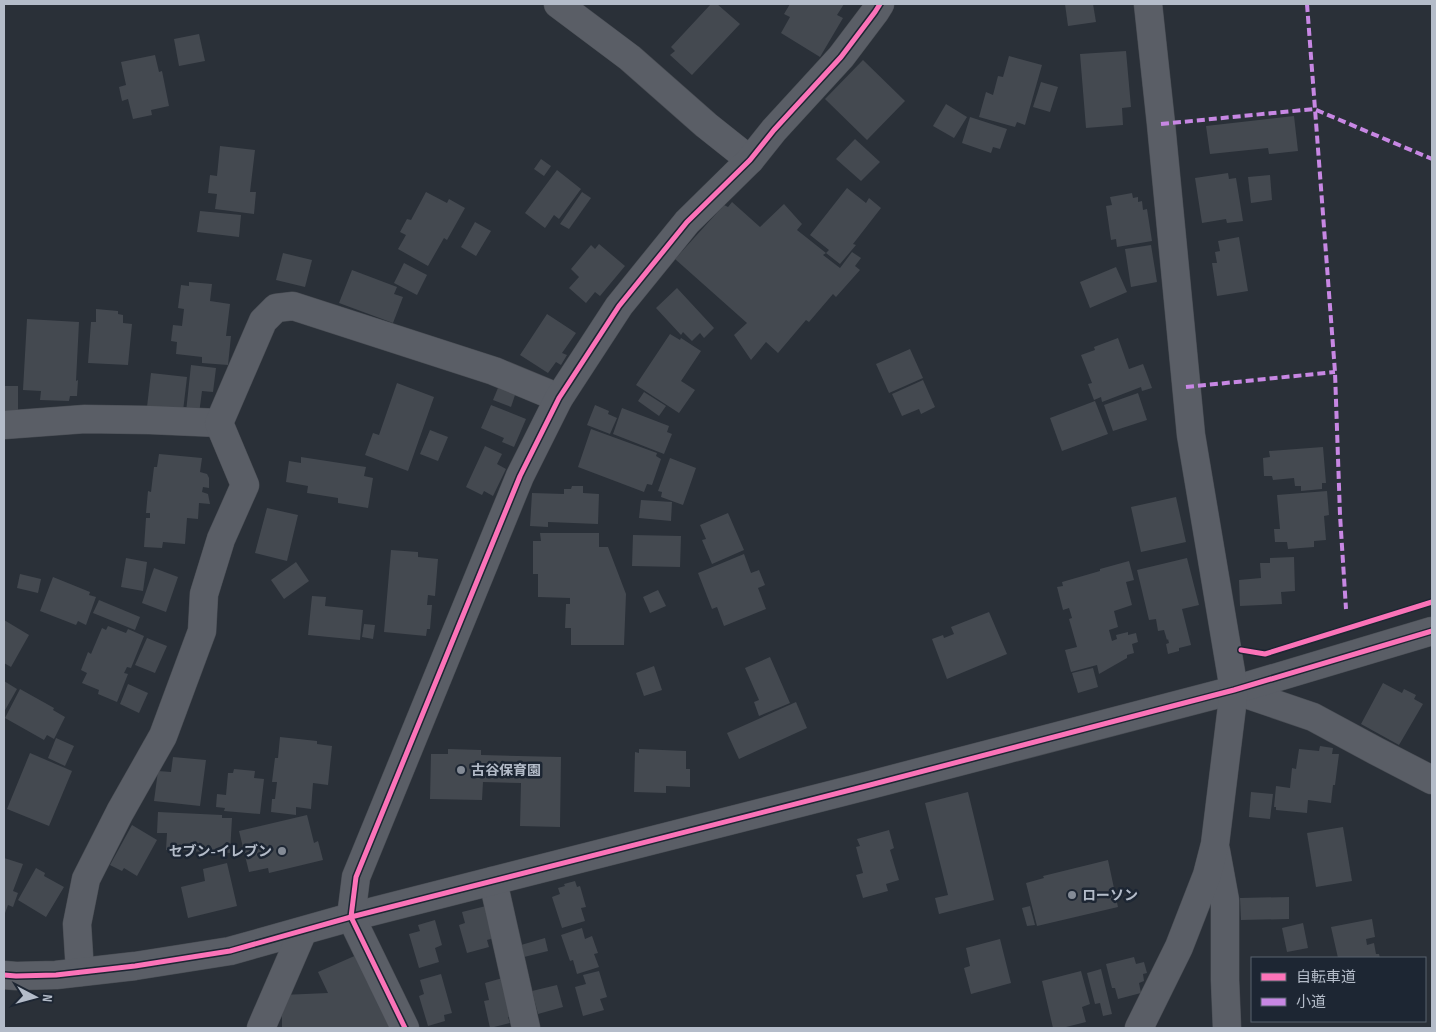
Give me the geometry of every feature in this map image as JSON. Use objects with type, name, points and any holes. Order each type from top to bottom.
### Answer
[{"type":"street","points":[[558,4],[630,58],[706,125],[750,160]]},
{"type":"street","points":[[405,1028],[352,917],[356,877],[520,476],[559,398],[619,306],[687,222],[750,160],[774,130],[841,57],[876,12],[880,4]]},
{"type":"street","points":[[1139,1028],[1179,947],[1207,875],[1215,844],[1234,690],[1190,435],[1148,4]]},
{"type":"street","points":[[80,972],[77,924],[86,879],[120,812],[163,736],[202,631],[204,594],[218,548],[246,485],[219,423],[263,321],[276,308],[293,306],[494,371],[559,398]]},
{"type":"street","points":[[4,425],[85,419],[219,423]]},
{"type":"street","points":[[4,976],[56,975],[134,966],[230,951],[352,917],[1234,690],[1432,631]]},
{"type":"street","points":[[1234,690],[1313,717],[1432,780]]},
{"type":"street","points":[[1215,844],[1225,900],[1227,1028]]},
{"type":"street","points":[[493,881],[526,1028]]},
{"type":"street","points":[[261,1028],[303,931]]},
{"type":"building","points":[[711,4],[717,4],[740,24],[692,75],[670,55],[675,51],[671,47]]},
{"type":"building","points":[[790,4],[844,4],[837,15],[843,18],[820,57],[781,33],[790,17],[784,14]]},
{"type":"building","points":[[1065,4],[1093,4],[1096,22],[1068,26]]},
{"type":"building","points":[[199,34],[205,61],[179,66],[174,39]]},
{"type":"building","points":[[1126,51],[1131,107],[1122,108],[1123,125],[1086,128],[1080,54]]},
{"type":"building","points":[[155,55],[159,72],[162,71],[169,106],[151,110],[152,115],[133,119],[128,99],[122,101],[119,87],[126,85],[121,62]]},
{"type":"building","points":[[1009,56],[1042,65],[1025,125],[1017,122],[1015,127],[979,117],[986,92],[993,95],[998,76],[1003,77]]},
{"type":"building","points":[[863,60],[905,101],[867,140],[825,99]]},
{"type":"building","points":[[1041,82],[1058,87],[1050,112],[1033,107]]},
{"type":"building","points":[[946,104],[967,117],[954,138],[933,126]]},
{"type":"building","points":[[1294,116],[1298,151],[1269,154],[1268,148],[1210,154],[1206,126]]},
{"type":"building","points":[[970,117],[1007,129],[1000,149],[993,147],[991,153],[962,143]]},
{"type":"building","points":[[855,139],[880,162],[861,181],[836,159]]},
{"type":"building","points":[[220,146],[255,150],[250,192],[256,192],[254,214],[215,209],[217,194],[208,193],[210,175],[217,176]]},
{"type":"building","points":[[541,159],[551,166],[544,176],[534,169]]},
{"type":"building","points":[[557,170],[581,189],[559,219],[554,215],[545,228],[525,213]]},
{"type":"building","points":[[1228,173],[1229,179],[1236,178],[1243,221],[1227,223],[1226,219],[1202,223],[1195,178]]},
{"type":"building","points":[[1270,175],[1272,200],[1251,203],[1248,177]]},
{"type":"building","points":[[847,188],[866,203],[869,198],[881,208],[853,244],[856,245],[840,264],[826,253],[829,250],[810,235]]},
{"type":"building","points":[[426,192],[447,203],[449,199],[465,208],[447,240],[444,238],[428,266],[398,249],[406,235],[400,232],[407,219],[411,220]]},
{"type":"building","points":[[582,192],[591,198],[569,229],[560,224]]},
{"type":"building","points":[[1132,193],[1133,198],[1138,197],[1138,202],[1142,201],[1143,210],[1147,209],[1152,241],[1117,247],[1116,239],[1111,240],[1106,206],[1112,205],[1110,197]]},
{"type":"building","points":[[732,202],[760,227],[784,204],[802,224],[797,230],[826,253],[823,255],[840,268],[852,252],[861,258],[855,266],[860,270],[836,297],[833,294],[809,322],[806,320],[778,353],[766,342],[751,360],[734,335],[747,323],[675,259],[724,205],[728,207]]},
{"type":"building","points":[[200,211],[241,215],[239,237],[197,232]]},
{"type":"building","points":[[475,222],[491,231],[476,256],[461,247]]},
{"type":"building","points":[[1239,237],[1248,291],[1217,296],[1212,263],[1217,263],[1215,252],[1220,251],[1218,241]]},
{"type":"building","points":[[599,244],[625,266],[600,296],[595,292],[586,303],[569,288],[579,277],[571,269],[591,245],[595,249]]},
{"type":"building","points":[[1151,245],[1157,282],[1131,287],[1125,249]]},
{"type":"building","points":[[283,253],[312,260],[305,287],[276,280]]},
{"type":"building","points":[[404,263],[427,275],[417,295],[394,283]]},
{"type":"building","points":[[1116,267],[1127,292],[1090,308],[1080,282]]},
{"type":"building","points":[[352,270],[397,287],[394,294],[403,297],[393,323],[339,303]]},
{"type":"building","points":[[189,282],[212,284],[210,301],[230,304],[226,336],[231,336],[228,365],[202,363],[202,357],[176,354],[177,342],[171,341],[173,325],[182,326],[184,309],[178,308],[181,285],[189,286]]},
{"type":"building","points":[[677,288],[714,328],[704,338],[700,333],[692,341],[683,332],[681,335],[656,308]]},
{"type":"building","points":[[96,309],[118,311],[118,314],[123,315],[123,323],[132,324],[128,365],[88,363],[91,322],[96,322]]},
{"type":"building","points":[[547,314],[576,333],[562,353],[567,355],[561,365],[556,362],[548,373],[520,355]]},
{"type":"building","points":[[27,319],[79,322],[77,396],[70,396],[69,401],[40,400],[41,391],[23,390]]},
{"type":"building","points":[[670,334],[680,340],[681,338],[701,351],[681,381],[695,390],[679,413],[636,385]]},
{"type":"building","points":[[1118,338],[1129,369],[1143,364],[1152,388],[1142,391],[1141,387],[1102,402],[1101,397],[1094,400],[1088,384],[1092,383],[1081,355],[1095,350],[1094,347]]},
{"type":"building","points":[[910,349],[923,378],[889,393],[876,364]]},
{"type":"building","points":[[191,365],[216,368],[213,392],[202,391],[199,414],[186,412]]},
{"type":"building","points":[[151,373],[187,377],[183,411],[147,407]]},
{"type":"building","points":[[923,380],[935,407],[921,414],[919,409],[902,416],[892,394]]},
{"type":"building","points":[[397,383],[434,397],[408,471],[365,455],[373,433],[379,435]]},
{"type":"building","points":[[500,383],[517,389],[511,407],[493,400]]},
{"type":"building","points":[[4,386],[18,386],[18,416],[4,415]]},
{"type":"building","points":[[644,392],[666,406],[659,416],[638,401]]},
{"type":"building","points":[[1138,393],[1147,420],[1113,431],[1104,405]]},
{"type":"building","points":[[1095,401],[1108,434],[1062,451],[1050,418]]},
{"type":"building","points":[[491,405],[526,419],[514,447],[502,442],[504,438],[481,428]]},
{"type":"building","points":[[595,405],[609,411],[608,414],[617,418],[610,434],[587,425]]},
{"type":"building","points":[[622,408],[669,426],[667,432],[672,434],[664,454],[613,434]]},
{"type":"building","points":[[591,429],[657,453],[656,456],[661,459],[652,485],[647,484],[644,492],[578,467]]},
{"type":"building","points":[[430,430],[448,437],[438,461],[420,454]]},
{"type":"building","points":[[485,446],[502,454],[497,464],[506,469],[493,496],[484,491],[482,495],[466,487]]},
{"type":"building","points":[[1323,447],[1326,483],[1322,483],[1322,489],[1301,491],[1301,486],[1295,486],[1294,478],[1273,480],[1272,476],[1264,476],[1263,458],[1270,457],[1269,451]]},
{"type":"building","points":[[159,454],[202,458],[200,472],[207,474],[209,488],[203,487],[202,492],[208,494],[210,504],[199,503],[198,519],[187,518],[185,544],[163,542],[162,548],[144,547],[146,518],[150,518],[150,513],[146,513],[148,491],[151,492],[154,467],[157,467]]},
{"type":"building","points":[[301,457],[366,467],[364,476],[373,478],[368,508],[338,503],[338,498],[307,493],[308,486],[286,482],[289,461],[301,463]]},
{"type":"building","points":[[670,458],[696,468],[683,505],[661,497],[662,492],[658,491]]},
{"type":"building","points":[[572,486],[583,486],[583,493],[599,494],[598,524],[548,522],[548,527],[530,526],[532,493],[564,494],[564,489],[571,489]]},
{"type":"building","points":[[1327,491],[1329,515],[1324,516],[1326,540],[1314,541],[1314,547],[1288,549],[1287,542],[1275,542],[1274,529],[1280,529],[1277,495]]},
{"type":"building","points":[[1176,497],[1186,542],[1141,552],[1131,507]]},
{"type":"building","points":[[641,500],[672,502],[671,521],[639,518]]},
{"type":"building","points":[[267,508],[298,515],[287,561],[255,553]]},
{"type":"building","points":[[728,513],[744,550],[712,564],[702,540],[706,539],[700,525]]},
{"type":"building","points":[[540,533],[599,533],[599,547],[608,547],[626,594],[624,645],[571,645],[571,628],[565,628],[566,604],[570,604],[570,598],[538,597],[538,574],[533,574],[533,541],[541,541]]},
{"type":"building","points":[[633,535],[681,536],[680,567],[632,566]]},
{"type":"building","points":[[391,550],[418,552],[418,557],[438,559],[435,596],[428,595],[427,605],[432,605],[430,629],[427,629],[426,636],[384,632]]},
{"type":"building","points":[[744,554],[751,573],[759,570],[765,585],[758,588],[766,609],[724,626],[717,607],[712,609],[698,573]]},
{"type":"building","points":[[1294,557],[1295,591],[1281,592],[1282,604],[1240,606],[1239,580],[1261,578],[1260,563],[1270,563],[1270,558]]},
{"type":"building","points":[[126,558],[147,562],[143,591],[121,587]]},
{"type":"building","points":[[1187,558],[1199,605],[1182,609],[1191,645],[1179,648],[1179,651],[1168,654],[1166,644],[1169,643],[1164,630],[1158,631],[1156,619],[1149,620],[1137,570]]},
{"type":"building","points":[[1129,561],[1134,580],[1126,582],[1132,605],[1114,611],[1118,627],[1109,630],[1112,641],[1117,639],[1116,635],[1128,632],[1128,635],[1136,633],[1138,642],[1132,644],[1134,653],[1127,655],[1127,658],[1099,674],[1097,665],[1071,672],[1065,650],[1077,647],[1069,619],[1072,618],[1069,608],[1063,610],[1057,587],[1063,586],[1062,582]]},
{"type":"building","points":[[296,562],[309,581],[284,599],[271,580]]},
{"type":"building","points":[[154,568],[178,577],[166,612],[142,603]]},
{"type":"building","points":[[20,574],[41,579],[38,593],[17,588]]},
{"type":"building","points":[[53,577],[90,592],[89,595],[96,597],[86,625],[78,621],[76,625],[40,611]]},
{"type":"building","points":[[658,590],[666,606],[650,613],[643,597]]},
{"type":"building","points":[[312,596],[326,597],[325,606],[363,610],[360,640],[308,635]]},
{"type":"building","points":[[99,600],[140,617],[135,630],[93,613]]},
{"type":"building","points":[[989,612],[1007,654],[947,679],[932,639],[943,635],[944,638],[954,634],[951,627]]},
{"type":"building","points":[[4,620],[29,635],[11,667],[4,663]]},
{"type":"building","points":[[364,624],[375,625],[373,639],[362,637]]},
{"type":"building","points":[[108,626],[126,633],[128,629],[144,636],[131,668],[127,667],[124,673],[128,674],[117,702],[98,694],[99,690],[82,683],[87,673],[81,670],[88,652],[91,654],[102,628],[106,630]]},
{"type":"building","points":[[147,638],[167,646],[155,673],[135,665]]},
{"type":"building","points":[[770,657],[790,703],[759,716],[754,702],[759,700],[745,668]]},
{"type":"building","points":[[654,666],[662,690],[644,696],[636,673]]},
{"type":"building","points":[[1093,668],[1098,687],[1078,693],[1072,673]]},
{"type":"building","points":[[4,681],[17,689],[4,712]]},
{"type":"building","points":[[1383,683],[1402,693],[1404,689],[1416,695],[1414,699],[1423,704],[1399,745],[1361,724]]},
{"type":"building","points":[[128,684],[148,693],[139,713],[120,704]]},
{"type":"building","points":[[20,689],[54,708],[53,710],[65,717],[54,739],[47,735],[44,740],[5,718]]},
{"type":"building","points":[[796,702],[807,728],[739,759],[727,733]]},
{"type":"building","points":[[280,737],[317,741],[317,744],[332,746],[328,785],[313,783],[311,809],[296,807],[296,815],[271,812],[272,799],[275,799],[277,782],[272,782],[275,758],[278,758]]},
{"type":"building","points":[[56,738],[74,746],[65,766],[48,758]]},
{"type":"building","points":[[1320,746],[1333,748],[1332,754],[1339,754],[1331,803],[1308,800],[1307,813],[1276,810],[1276,807],[1274,807],[1276,786],[1290,788],[1292,768],[1296,769],[1299,749],[1319,751]]},
{"type":"building","points":[[448,749],[481,750],[481,755],[561,757],[560,827],[520,826],[521,783],[483,782],[482,800],[430,799],[431,754],[448,754]]},
{"type":"building","points":[[639,749],[686,751],[686,769],[690,769],[690,787],[666,786],[666,793],[634,792],[635,752],[639,753]]},
{"type":"building","points":[[30,753],[72,771],[49,826],[7,809]]},
{"type":"building","points":[[173,757],[206,760],[200,806],[154,801],[158,771],[171,772]]},
{"type":"building","points":[[234,769],[255,771],[254,778],[264,779],[260,814],[224,811],[225,808],[216,807],[217,794],[226,795],[228,773],[233,773]]},
{"type":"building","points":[[968,792],[994,900],[939,914],[935,898],[948,895],[925,803]]},
{"type":"building","points":[[1251,792],[1273,794],[1270,819],[1249,817]]},
{"type":"building","points":[[158,812],[222,815],[222,818],[232,818],[230,853],[166,850],[167,833],[157,833]]},
{"type":"building","name":"セブン-イレブン","points":[[307,815],[314,843],[318,841],[323,860],[269,873],[268,868],[249,872],[239,831]]},
{"type":"building","points":[[132,825],[157,840],[137,876],[124,868],[122,871],[110,865]]},
{"type":"building","points":[[1343,827],[1352,881],[1316,887],[1307,833]]},
{"type":"building","points":[[889,830],[894,848],[890,850],[899,880],[886,884],[888,891],[863,898],[856,875],[863,873],[856,847],[860,846],[857,839]]},
{"type":"building","points":[[4,858],[23,864],[13,891],[18,893],[13,907],[8,905],[4,916]]},
{"type":"building","name":"ローソン","points":[[1108,860],[1118,907],[1037,926],[1026,883],[1044,878],[1043,876]]},
{"type":"building","points":[[227,863],[237,906],[188,918],[181,887],[205,881],[203,869]]},
{"type":"building","points":[[36,868],[45,873],[44,876],[64,887],[46,917],[18,900]]},
{"type":"building","points":[[575,881],[577,887],[580,886],[586,907],[581,908],[585,921],[562,928],[552,897],[560,894],[558,888]]},
{"type":"building","points":[[1289,897],[1289,919],[1241,920],[1240,898]]},
{"type":"building","points":[[486,906],[494,938],[487,940],[489,947],[467,953],[459,925],[465,923],[462,912]]},
{"type":"building","points":[[1030,906],[1035,925],[1027,926],[1022,908]]},
{"type":"building","points":[[1372,919],[1375,937],[1366,939],[1367,945],[1374,943],[1376,954],[1379,954],[1380,957],[1338,957],[1331,927]]},
{"type":"building","points":[[435,920],[442,945],[435,948],[439,962],[419,968],[409,934],[420,931],[418,925]]},
{"type":"building","points":[[1303,923],[1308,948],[1287,952],[1282,928]]},
{"type":"building","points":[[582,928],[585,939],[592,936],[598,953],[594,954],[599,967],[577,974],[573,960],[570,961],[561,935]]},
{"type":"building","points":[[545,938],[548,951],[524,957],[521,945]]},
{"type":"building","points":[[1000,939],[1011,983],[971,994],[964,968],[970,966],[966,948]]},
{"type":"building","points":[[359,954],[392,1028],[282,1028],[282,995],[328,993],[318,972]]},
{"type":"building","points":[[1134,957],[1136,964],[1144,962],[1147,973],[1143,974],[1144,981],[1139,983],[1141,993],[1118,999],[1115,988],[1112,988],[1106,964]]},
{"type":"building","points":[[1101,969],[1112,1014],[1103,1016],[1100,1003],[1095,1004],[1087,973]]},
{"type":"building","points":[[599,971],[607,997],[600,999],[604,1010],[583,1016],[575,987],[586,984],[583,975]]},
{"type":"building","points":[[1081,971],[1090,1004],[1082,1007],[1086,1022],[1062,1028],[1053,1028],[1042,981]]},
{"type":"building","points":[[441,974],[452,1013],[444,1015],[445,1021],[428,1026],[419,996],[424,994],[420,980]]},
{"type":"building","points":[[506,977],[515,1015],[508,1017],[510,1023],[490,1028],[484,1001],[489,1000],[485,983]]},
{"type":"building","points":[[557,985],[563,1007],[538,1014],[532,991]]},
{"type":"marked path","points":[[1307,4],[1335,372],[1340,515],[1346,609]]},
{"type":"marked path","points":[[1161,124],[1314,109],[1432,159]]},
{"type":"marked path","points":[[1186,387],[1335,372]]},
{"type":"cycle path","points":[[405,1028],[351,917],[356,877],[520,476],[559,398],[619,306],[687,222],[750,160],[774,130],[841,57],[880,4]]},
{"type":"cycle path","points":[[1241,650],[1265,654],[1432,602]]},
{"type":"cycle path","points":[[4,975],[56,975],[135,966],[230,951],[351,917],[1234,690],[1432,631]]},
{"type":"place","name":"古谷保育園","points":[[461,770]]},
{"type":"place","name":"セブン-イレブン","points":[[282,851]]},
{"type":"place","name":"ローソン","points":[[1072,895]]}]
